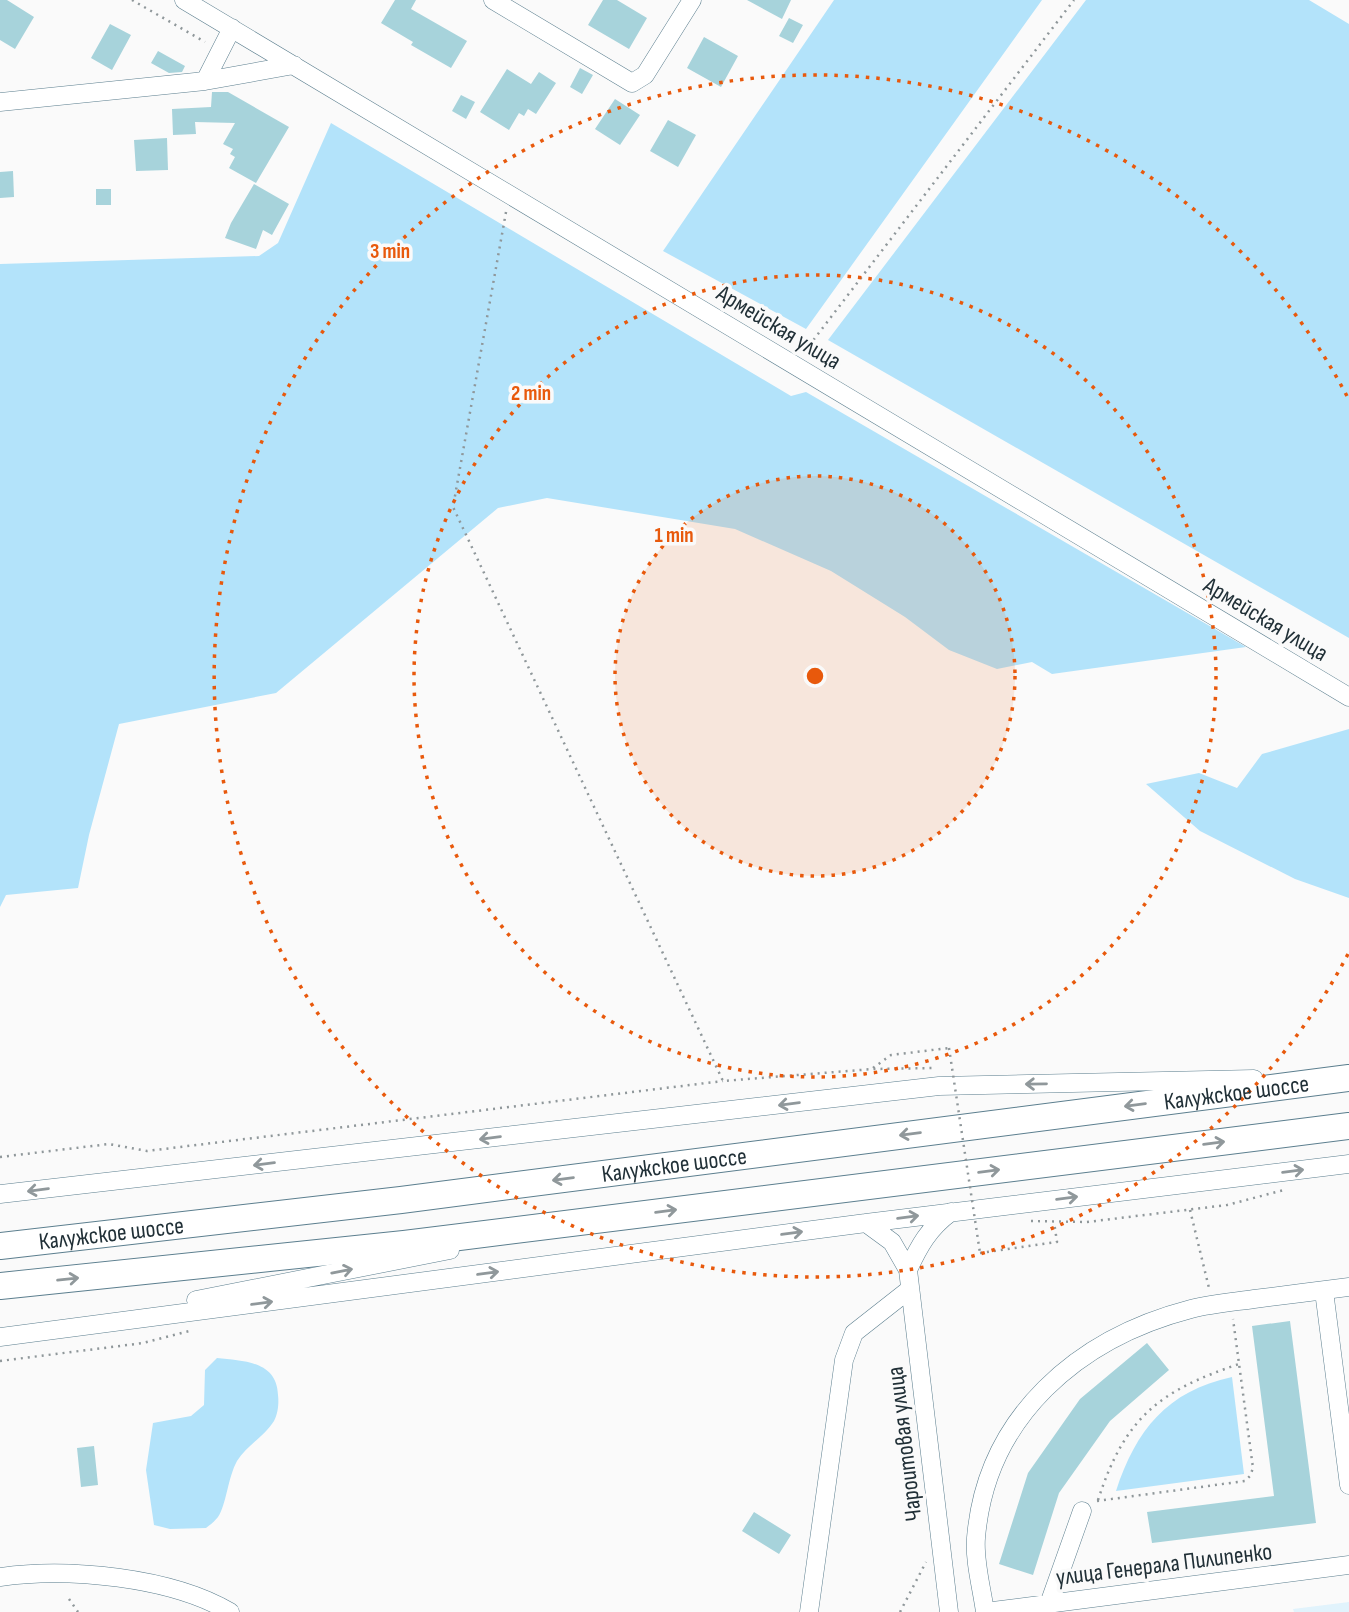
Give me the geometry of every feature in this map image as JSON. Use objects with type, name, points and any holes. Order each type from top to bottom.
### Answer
[{"type":"highway","name":"Калужское шоссе","points":[[0,1246],[401,1200],[1349,1078]]},
{"type":"highway","name":"Калужское шоссе","points":[[0,1286],[404,1244],[1349,1126]]},
{"type":"street","name":"Армейская улица","points":[[184,0],[1349,697]]},
{"type":"street","points":[[494,0],[632,83],[645,75],[692,0]]},
{"type":"street","points":[[205,81],[232,28]]},
{"type":"street","points":[[0,102],[205,81],[294,65]]},
{"type":"street","points":[[0,1194],[939,1086],[1349,1078]]},
{"type":"street","points":[[1277,1135],[1349,1133]]},
{"type":"street","points":[[0,1337],[951,1212],[1349,1164]]},
{"type":"street","points":[[908,1270],[923,1239],[938,1221],[951,1212]]},
{"type":"street","points":[[35,1333],[615,1217]]},
{"type":"street","name":"Чароитовая улица","points":[[866,1223],[892,1242],[908,1270],[949,1612]]},
{"type":"street","points":[[985,1612],[976,1541],[979,1517],[996,1462],[1020,1418],[1058,1375],[1081,1356],[1130,1329],[1192,1309],[1349,1287]]},
{"type":"street","points":[[808,1612],[844,1360],[854,1334],[911,1289]]},
{"type":"street","points":[[1324,1290],[1349,1485]]},
{"type":"street","points":[[1049,1604],[1082,1511]]},
{"type":"street","name":"улица Генерала Пилипенко","points":[[985,1612],[1349,1565]]},
{"type":"street","points":[[0,1577],[48,1574],[115,1577],[176,1590],[230,1612]]},
{"type":"path","points":[[132,0],[220,50]]},
{"type":"path","points":[[794,365],[1074,0]]},
{"type":"path","points":[[510,194],[453,507],[723,1081]]},
{"type":"path","points":[[873,1069],[891,1055],[949,1048],[979,1253],[1057,1242],[1054,1222]]},
{"type":"path","points":[[0,1157],[109,1144],[147,1151],[723,1081],[873,1069],[956,1068]]},
{"type":"path","points":[[1030,1222],[1087,1222],[1227,1205]]},
{"type":"path","points":[[1190,1210],[1222,1303],[1239,1364],[1253,1468],[1245,1481],[1098,1500],[1126,1437],[1153,1407],[1189,1383],[1239,1364]]},
{"type":"path","points":[[970,1228],[983,1226]]},
{"type":"path","points":[[900,1612],[926,1562]]},
{"type":"path","points":[[69,1599],[78,1612]]},
{"type":"shaded area","points":[[834,0],[1042,0],[806,329],[663,251]]},
{"type":"shaded area","points":[[1086,0],[1309,0],[1349,24],[1349,638],[828,340]]},
{"type":"shaded area","points":[[331,123],[791,396],[806,392],[1246,647],[1052,674],[1032,662],[997,669],[949,650],[905,617],[831,571],[735,529],[547,498],[498,508],[276,693],[119,724],[89,835],[78,888],[6,895],[0,907],[0,264],[259,256],[278,243]]},
{"type":"shaded area","points":[[1349,729],[1349,898],[1295,879],[1200,831],[1146,784],[1199,773],[1237,788],[1262,754]]},
{"type":"shaded area","points":[[217,1358],[248,1362],[272,1375],[278,1398],[275,1418],[270,1427],[237,1461],[221,1512],[212,1523],[206,1528],[170,1529],[154,1525],[146,1470],[153,1423],[191,1416],[204,1405],[205,1370]]},
{"type":"shaded area","points":[[1232,1377],[1244,1474],[1116,1491],[1133,1449],[1157,1416],[1189,1392]]},
{"type":"shaded area","points":[[1349,1602],[1349,1612],[1294,1612],[1293,1609]]},
{"type":"building","points":[[0,0],[7,0],[34,17],[15,49],[0,40]]},
{"type":"building","points":[[395,0],[416,0],[411,9],[467,41],[451,68],[411,45],[413,42],[381,23]]},
{"type":"building","points":[[603,0],[617,0],[647,18],[629,49],[588,25]]},
{"type":"building","points":[[747,0],[791,0],[782,19]]},
{"type":"building","points":[[789,18],[803,25],[793,43],[779,36]]},
{"type":"building","points":[[110,24],[131,35],[112,70],[91,58]]},
{"type":"building","points":[[704,37],[738,56],[721,87],[687,68]]},
{"type":"building","points":[[158,51],[185,66],[182,72],[169,73],[151,63]]},
{"type":"building","points":[[580,68],[593,75],[582,94],[570,87]]},
{"type":"building","points":[[507,69],[531,84],[539,72],[556,83],[536,114],[528,109],[524,116],[519,113],[509,130],[480,112]]},
{"type":"building","points":[[212,92],[228,92],[289,127],[256,183],[229,168],[235,157],[230,154],[233,149],[223,144],[235,123],[195,122],[196,134],[173,135],[172,109],[211,107]]},
{"type":"building","points":[[461,95],[475,102],[466,119],[452,111]]},
{"type":"building","points":[[615,99],[640,115],[620,145],[595,129]]},
{"type":"building","points":[[668,120],[696,135],[678,167],[650,151]]},
{"type":"building","points":[[167,138],[168,170],[136,171],[134,140]]},
{"type":"building","points":[[13,171],[14,197],[0,198],[0,172]]},
{"type":"building","points":[[254,184],[289,204],[272,235],[263,230],[256,249],[225,238]]},
{"type":"building","points":[[96,189],[111,189],[111,205],[96,205]]},
{"type":"building","points":[[1290,1321],[1316,1523],[1152,1543],[1147,1512],[1274,1496],[1252,1326]]},
{"type":"building","points":[[1147,1343],[1169,1370],[1110,1421],[1059,1493],[1033,1575],[999,1564],[1028,1473],[1080,1399]]},
{"type":"building","points":[[94,1446],[98,1485],[81,1487],[77,1448]]},
{"type":"building","points":[[754,1512],[791,1535],[779,1554],[742,1531]]}]
